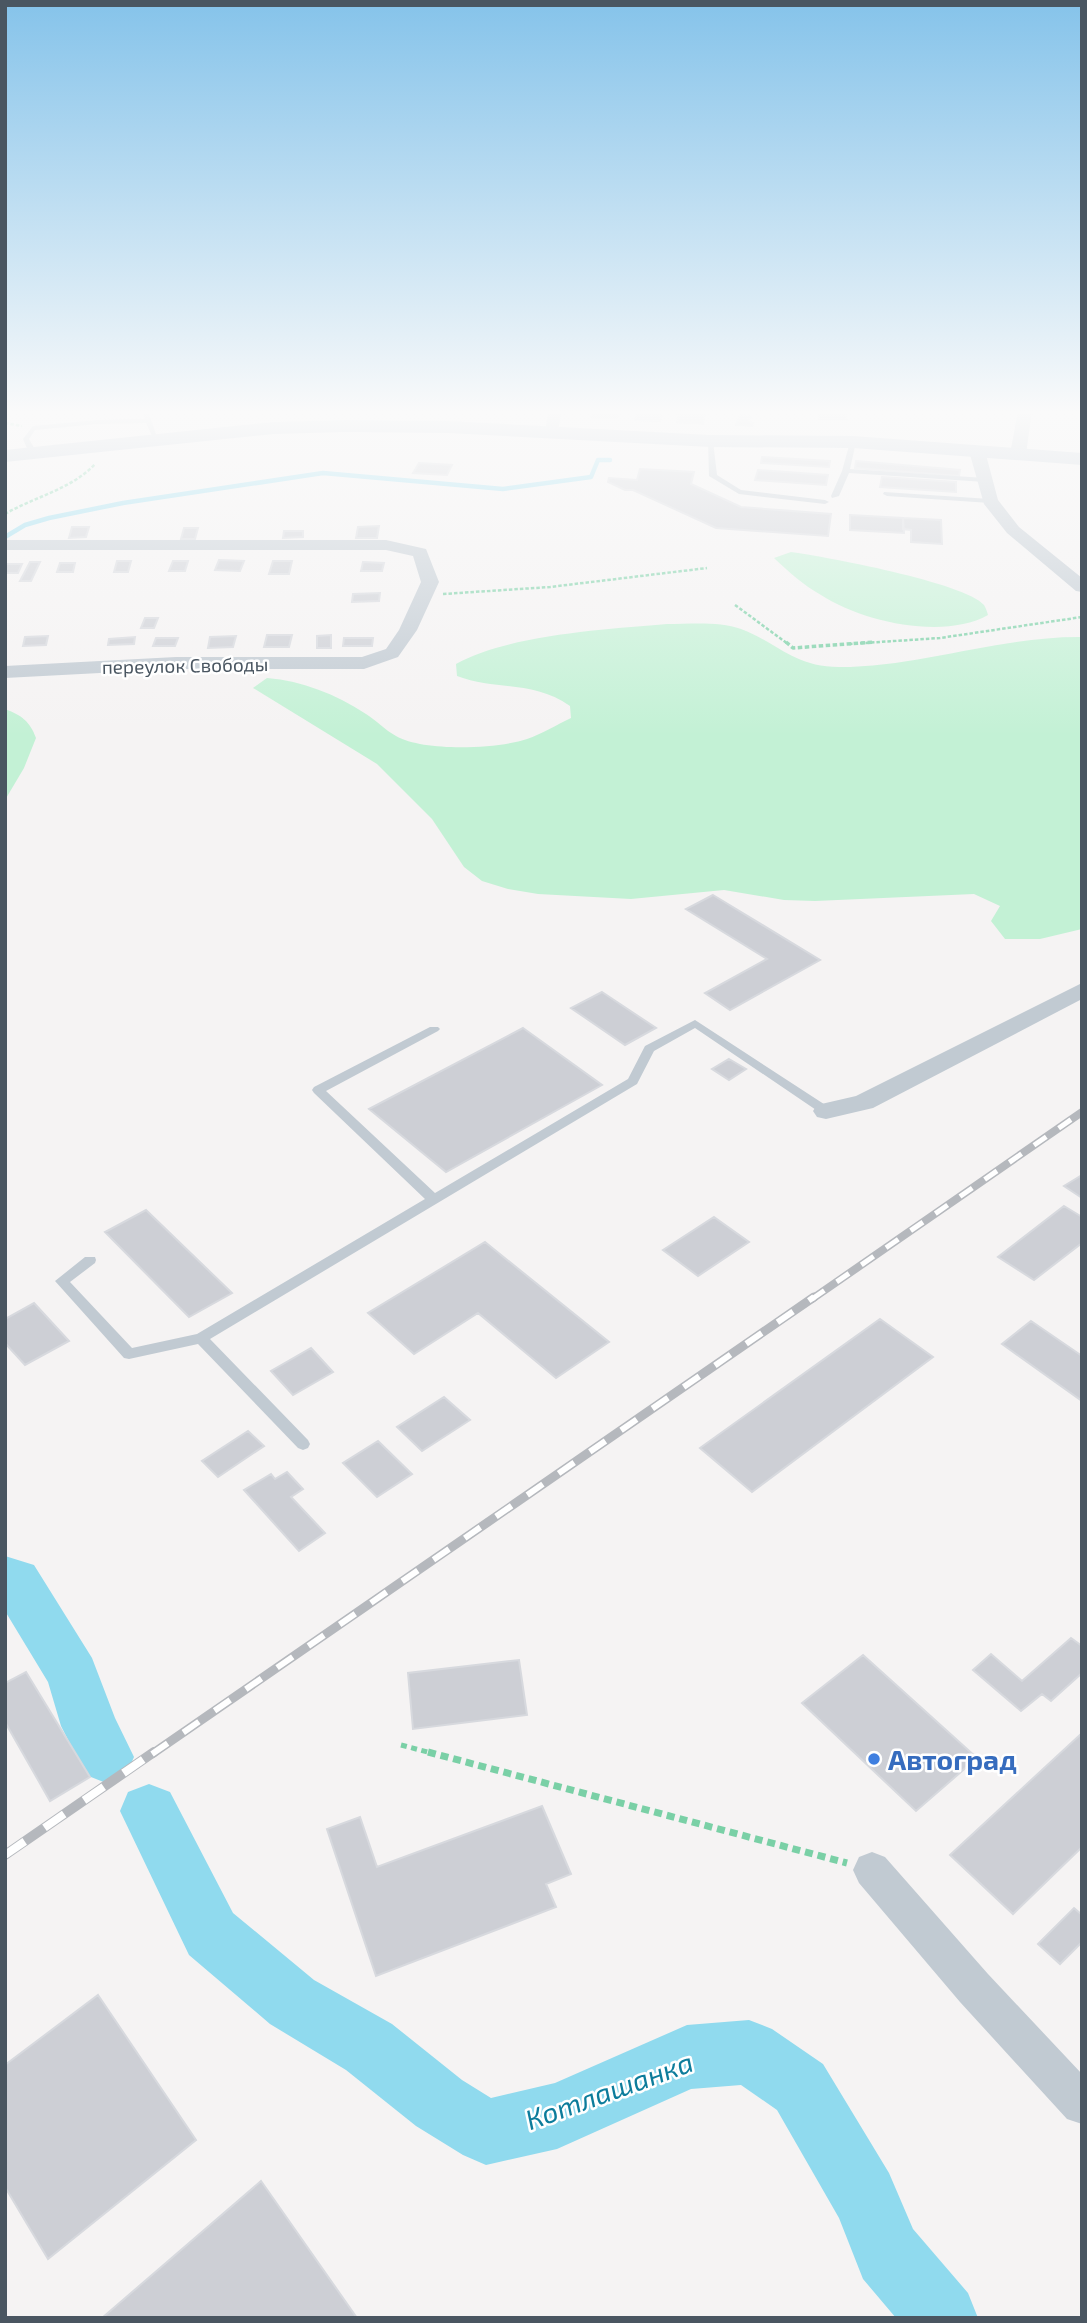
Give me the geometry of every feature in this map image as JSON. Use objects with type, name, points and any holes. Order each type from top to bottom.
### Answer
[{"type":"street","points":[[1005,519],[1013,530],[1082,587]]},
{"type":"street","points":[[5,545],[386,545],[420,553],[430,582],[408,630],[392,653],[364,663]]},
{"type":"street","name":"переулок Свободы","points":[[5,672],[176,663],[364,663]]},
{"type":"street","points":[[826,1111],[864,1102],[1082,990]]},
{"type":"street","points":[[872,1870],[974,1988],[1082,2104]]},
{"type":"lane","points":[[90,1260],[62,1281],[129,1354],[201,1338],[633,1080],[649,1049],[695,1023],[826,1111]]},
{"type":"lane","points":[[434,1029],[318,1090],[434,1200]]},
{"type":"lane","points":[[201,1338],[303,1444]]},
{"type":"path","points":[[424,595],[550,587],[707,569]]},
{"type":"path","points":[[735,605],[793,648],[940,638],[1082,617]]},
{"type":"path","points":[[401,1745],[872,1870]]},
{"type":"green space","points":[[791,552],[893,572],[951,588],[984,605],[988,615],[970,622],[927,627],[880,620],[858,613],[814,591],[774,558]]},
{"type":"green space","points":[[667,624],[732,626],[798,659],[839,667],[900,662],[1021,641],[1082,637],[1082,929],[1040,939],[1005,939],[991,921],[1000,906],[974,894],[815,901],[784,900],[724,890],[631,899],[538,894],[508,889],[482,881],[464,867],[432,819],[377,764],[253,688],[267,678],[318,690],[370,716],[392,734],[424,745],[498,745],[533,737],[571,718],[570,706],[542,692],[472,681],[457,676],[456,664],[477,654],[529,640],[587,631]]},
{"type":"green space","points":[[5,709],[24,719],[36,738],[24,768],[5,800]]},
{"type":"building","points":[[697,519],[830,519],[828,536],[716,528]]},
{"type":"building","points":[[850,519],[903,519],[904,533],[850,530]]},
{"type":"building","points":[[903,519],[941,520],[942,544],[911,542],[911,530],[903,529]]},
{"type":"building","points":[[379,526],[377,538],[356,538],[358,527]]},
{"type":"building","points":[[72,527],[89,527],[86,537],[69,538]]},
{"type":"building","points":[[184,528],[198,528],[195,539],[181,539]]},
{"type":"building","points":[[284,531],[303,531],[303,537],[283,538]]},
{"type":"building","points":[[219,560],[244,561],[240,571],[215,570]]},
{"type":"building","points":[[117,561],[131,561],[128,572],[114,572]]},
{"type":"building","points":[[173,561],[188,561],[185,571],[169,571]]},
{"type":"building","points":[[273,561],[292,561],[289,574],[269,574]]},
{"type":"building","points":[[30,562],[40,562],[31,581],[20,581]]},
{"type":"building","points":[[363,562],[384,563],[382,571],[361,571]]},
{"type":"building","points":[[60,563],[75,563],[73,572],[57,572]]},
{"type":"building","points":[[5,564],[22,564],[18,573],[5,573]]},
{"type":"building","points":[[380,593],[379,601],[352,602],[353,594]]},
{"type":"building","points":[[145,618],[158,618],[154,628],[141,628]]},
{"type":"building","points":[[267,635],[292,635],[289,647],[264,647]]},
{"type":"building","points":[[331,635],[331,648],[317,648],[317,636]]},
{"type":"building","points":[[48,636],[46,645],[23,646],[25,637]]},
{"type":"building","points":[[236,636],[233,647],[208,648],[210,637]]},
{"type":"building","points":[[135,637],[134,644],[108,645],[109,639]]},
{"type":"building","points":[[156,638],[178,638],[175,646],[153,646]]},
{"type":"building","points":[[344,638],[373,638],[372,646],[343,646]]},
{"type":"building","points":[[713,895],[820,960],[730,1010],[705,993],[767,959],[686,909]]},
{"type":"building","points":[[602,992],[656,1028],[625,1045],[571,1008]]},
{"type":"building","points":[[523,1028],[602,1085],[446,1172],[369,1109]]},
{"type":"building","points":[[729,1059],[746,1069],[729,1080],[712,1069]]},
{"type":"building","points":[[1082,1175],[1082,1198],[1064,1186]]},
{"type":"building","points":[[1064,1206],[1082,1217],[1082,1243],[1034,1280],[998,1257]]},
{"type":"building","points":[[146,1210],[232,1293],[189,1317],[105,1232]]},
{"type":"building","points":[[714,1217],[749,1242],[698,1276],[663,1250]]},
{"type":"building","points":[[485,1242],[609,1342],[556,1378],[478,1313],[414,1354],[368,1313]]},
{"type":"building","points":[[34,1303],[69,1341],[25,1365],[5,1343],[5,1319]]},
{"type":"building","points":[[880,1319],[933,1357],[752,1492],[700,1448]]},
{"type":"building","points":[[1031,1321],[1082,1356],[1082,1401],[1002,1344]]},
{"type":"building","points":[[311,1348],[333,1372],[293,1395],[271,1371]]},
{"type":"building","points":[[444,1397],[470,1420],[422,1451],[397,1427]]},
{"type":"building","points":[[248,1431],[264,1446],[218,1477],[202,1461]]},
{"type":"building","points":[[378,1441],[412,1474],[377,1497],[343,1463]]},
{"type":"building","points":[[287,1472],[303,1489],[291,1497],[325,1533],[299,1551],[244,1490],[271,1474],[275,1479]]},
{"type":"building","points":[[1071,1638],[1082,1646],[1082,1673],[1051,1701],[1042,1694],[1021,1711],[973,1670],[991,1654],[1022,1681]]},
{"type":"building","points":[[863,1655],[977,1758],[916,1811],[802,1703]]},
{"type":"building","points":[[519,1660],[527,1715],[413,1729],[408,1673]]},
{"type":"building","points":[[26,1672],[90,1777],[50,1801],[5,1722],[5,1683]]},
{"type":"building","points":[[1082,1733],[1082,1847],[1013,1914],[950,1855]]},
{"type":"building","points":[[542,1806],[571,1874],[546,1884],[556,1907],[376,1976],[327,1829],[360,1817],[377,1867]]},
{"type":"building","points":[[1074,1908],[1082,1915],[1082,1942],[1060,1964],[1038,1944]]},
{"type":"building","points":[[98,1995],[196,2140],[48,2259],[5,2187],[5,2065]]},
{"type":"building","points":[[261,2181],[357,2318],[102,2318]]},
{"type":"waterway","points":[[5,537],[25,525],[44,519]]},
{"type":"waterway","name":"Котлашанка","points":[[5,1578],[15,1581],[73,1675],[89,1726],[106,1757]]},
{"type":"waterway","name":"Котлашанка","points":[[149,1811],[211,1934],[292,2002],[369,2047],[439,2103],[486,2132],[557,2116],[687,2057],[749,2052],[800,2087],[865,2197],[888,2254],[943,2318]]},
{"type":"railway","points":[[812,1299],[1082,1112]]},
{"type":"railway","points":[[152,1754],[814,1297]]},
{"type":"railway","points":[[5,1855],[154,1752]]},
{"type":"place","name":"Автоград","points":[[874,1759]]}]
